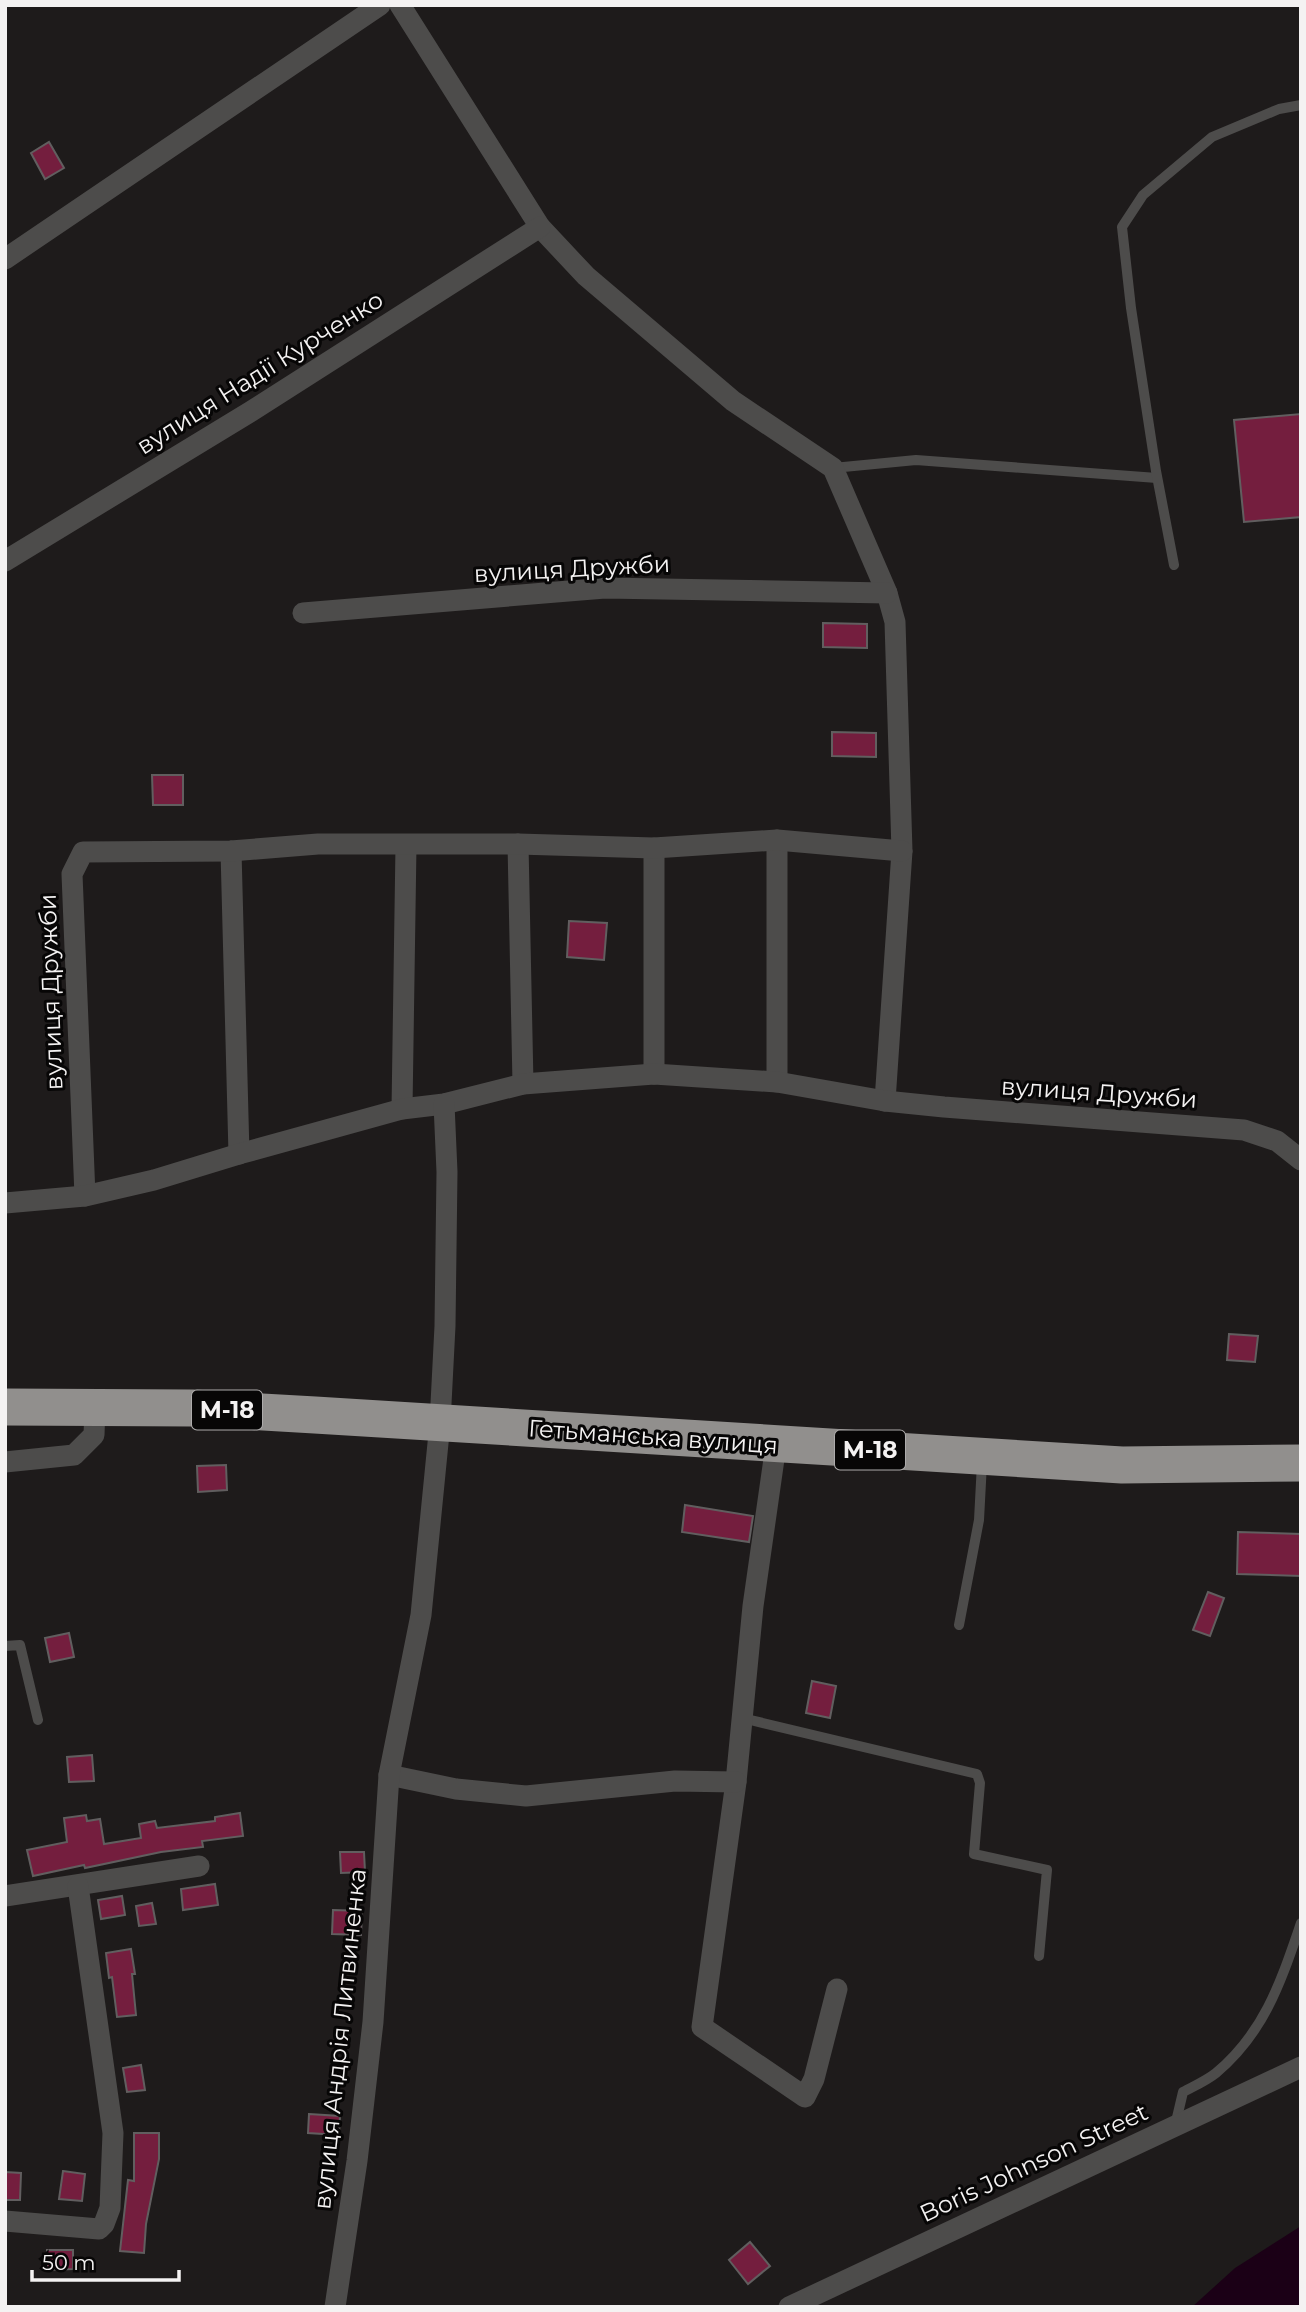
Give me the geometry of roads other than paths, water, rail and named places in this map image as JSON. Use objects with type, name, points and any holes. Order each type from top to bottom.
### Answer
[{"type":"highway","name":"Гетьманська вулиця","points":[[5,1407],[192,1408],[1122,1465],[1301,1463]]},
{"type":"street","points":[[5,259],[380,5]]},
{"type":"street","points":[[400,5],[540,227],[586,275],[733,401],[833,468],[887,593],[895,622],[902,851],[886,1101]]},
{"type":"street","name":"вулиця Надії Курченко","points":[[5,561],[250,412],[540,227]]},
{"type":"street","name":"вулиця Дружби","points":[[303,613],[605,588],[887,593]]},
{"type":"street","points":[[777,840],[777,1082]]},
{"type":"street","name":"вулиця Дружби","points":[[85,1196],[72,874],[83,852],[231,851],[318,844],[518,844],[654,848],[777,840],[902,851]]},
{"type":"street","points":[[518,844],[523,1084]]},
{"type":"street","points":[[402,1110],[406,845]]},
{"type":"street","points":[[654,848],[654,1074]]},
{"type":"street","points":[[231,851],[239,1154]]},
{"type":"street","name":"вулиця Дружби","points":[[5,1203],[85,1196],[154,1180],[402,1110],[444,1104],[523,1084],[654,1074],[777,1082],[886,1101],[1244,1130],[1277,1141],[1301,1160]]},
{"type":"street","name":"вулиця Андрія Литвиненка","points":[[335,2307],[357,2161],[373,2022],[389,1775],[421,1615],[440,1423],[446,1326],[447,1172],[444,1104]]},
{"type":"street","points":[[5,1462],[74,1455],[94,1435],[95,1407]]},
{"type":"street","points":[[776,1445],[752,1605],[736,1782],[702,2027],[805,2097],[814,2080],[837,1989]]},
{"type":"street","points":[[389,1775],[456,1789],[526,1796],[675,1781],[736,1782]]},
{"type":"street","points":[[5,1896],[199,1867]]},
{"type":"street","points":[[5,2221],[99,2229],[104,2224],[110,2208],[113,2133],[78,1886]]},
{"type":"street","name":"Boris Johnson Street","points":[[789,2307],[1301,2067]]},
{"type":"lane","points":[[1174,565],[1157,478],[1131,308],[1122,227],[1143,195],[1212,137],[1279,109],[1301,105]]},
{"type":"lane","points":[[833,468],[916,460],[1157,478]]},
{"type":"lane","points":[[959,1625],[979,1520],[983,1456]]},
{"type":"lane","points":[[5,1646],[20,1645],[38,1720]]},
{"type":"lane","points":[[743,1718],[976,1774],[979,1783],[974,1854],[1047,1870],[1038,1956]]},
{"type":"lane","points":[[1175,2126],[1183,2092],[1215,2074],[1244,2045],[1268,2011],[1301,1923]]}]
